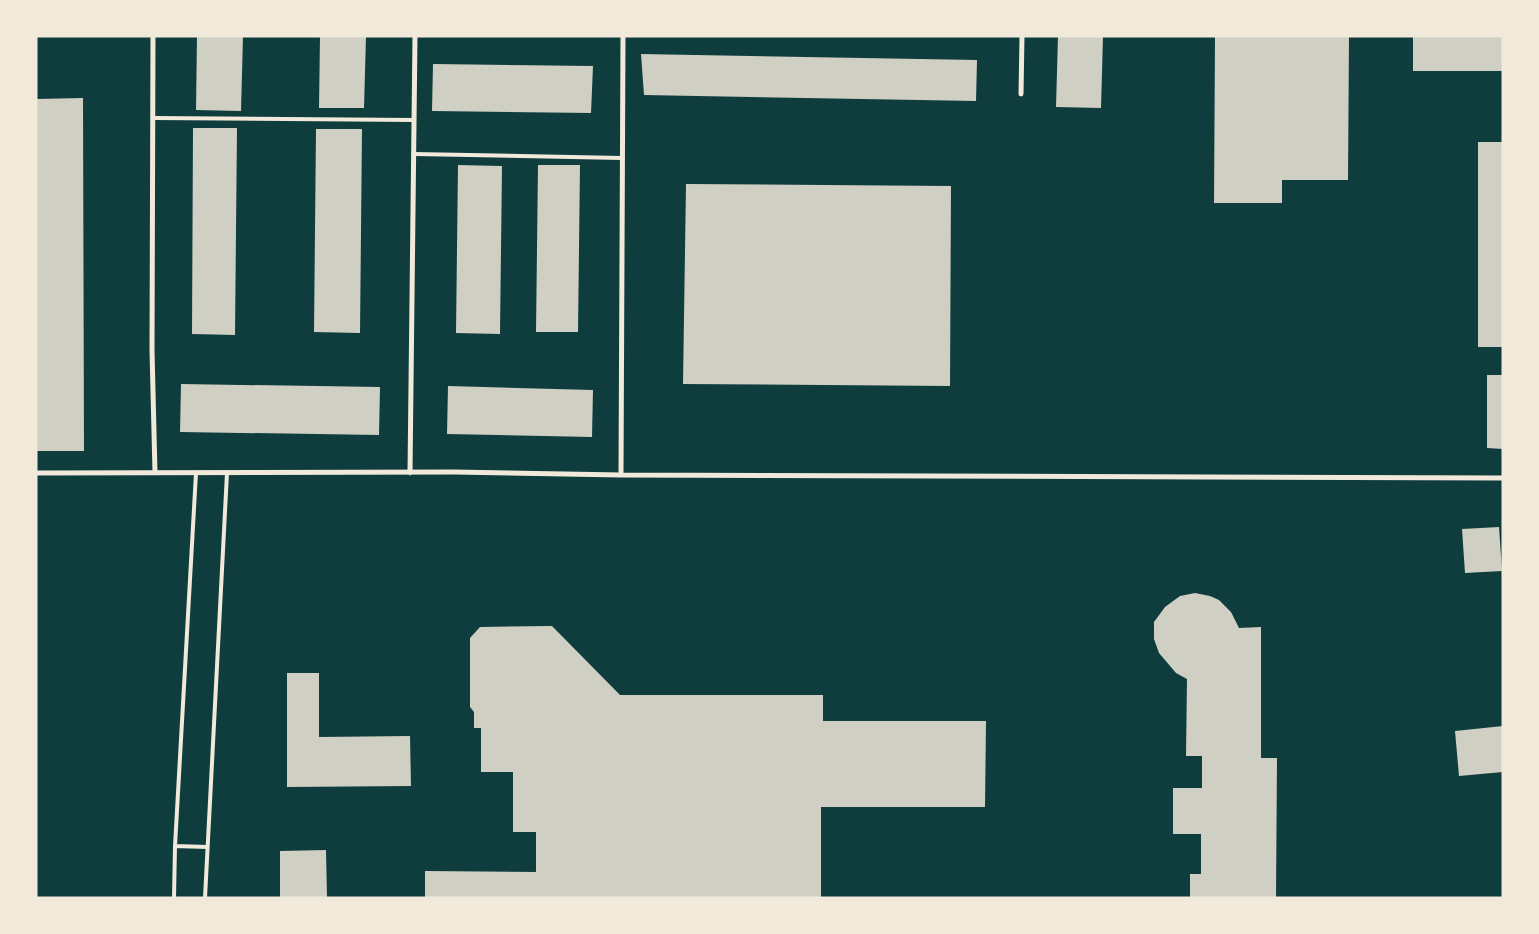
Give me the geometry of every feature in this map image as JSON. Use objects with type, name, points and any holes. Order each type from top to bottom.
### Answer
[{"type":"street","points":[[153,36],[152,350],[154,473]]},
{"type":"street","points":[[410,473],[415,36]]},
{"type":"street","points":[[621,474],[623,36]]},
{"type":"street","points":[[1021,94],[1022,36]]},
{"type":"street","points":[[36,473],[454,472],[1503,478]]},
{"type":"lane","points":[[153,118],[414,120]]},
{"type":"lane","points":[[414,154],[622,158]]},
{"type":"lane","points":[[174,898],[175,846],[196,473]]},
{"type":"lane","points":[[205,898],[227,473]]},
{"type":"lane","points":[[175,846],[207,847]]},
{"type":"building","points":[[197,36],[243,36],[241,111],[196,110]]},
{"type":"building","points":[[320,36],[366,36],[364,108],[319,108]]},
{"type":"building","points":[[1058,36],[1103,36],[1101,108],[1056,107]]},
{"type":"building","points":[[1215,36],[1349,36],[1348,180],[1282,180],[1282,203],[1214,203]]},
{"type":"building","points":[[1413,36],[1503,36],[1503,71],[1413,71]]},
{"type":"building","points":[[641,54],[977,60],[976,101],[644,95]]},
{"type":"building","points":[[433,64],[593,66],[591,113],[432,111]]},
{"type":"building","points":[[83,98],[84,451],[36,451],[36,99]]},
{"type":"building","points":[[193,128],[237,128],[235,335],[192,334]]},
{"type":"building","points":[[316,129],[362,129],[360,333],[314,332]]},
{"type":"building","points":[[1478,142],[1503,142],[1503,347],[1478,347]]},
{"type":"building","points":[[458,165],[502,166],[500,334],[456,333]]},
{"type":"building","points":[[538,165],[580,165],[578,332],[536,332]]},
{"type":"building","points":[[686,184],[951,186],[950,386],[683,384]]},
{"type":"building","points":[[1487,375],[1503,375],[1503,449],[1487,448]]},
{"type":"building","points":[[181,384],[380,387],[379,435],[180,432]]},
{"type":"building","points":[[448,386],[593,390],[592,437],[447,434]]},
{"type":"building","points":[[1499,527],[1502,571],[1465,573],[1462,529]]},
{"type":"building","points":[[1195,593],[1219,600],[1231,612],[1239,628],[1261,627],[1261,758],[1277,758],[1276,898],[1190,898],[1190,874],[1201,874],[1201,834],[1173,834],[1173,788],[1202,788],[1202,756],[1186,756],[1187,679],[1176,673],[1159,653],[1154,639],[1154,622],[1165,607],[1180,596]]},
{"type":"building","points":[[552,626],[620,695],[823,695],[823,721],[986,721],[985,807],[821,807],[821,898],[425,898],[425,871],[536,872],[536,832],[513,832],[513,772],[481,772],[481,728],[474,728],[474,712],[470,707],[470,638],[480,627]]},
{"type":"building","points":[[287,673],[319,673],[319,737],[410,736],[411,786],[287,787]]},
{"type":"building","points":[[1503,726],[1503,772],[1459,776],[1455,731]]},
{"type":"building","points":[[326,850],[327,898],[280,898],[280,851]]}]
